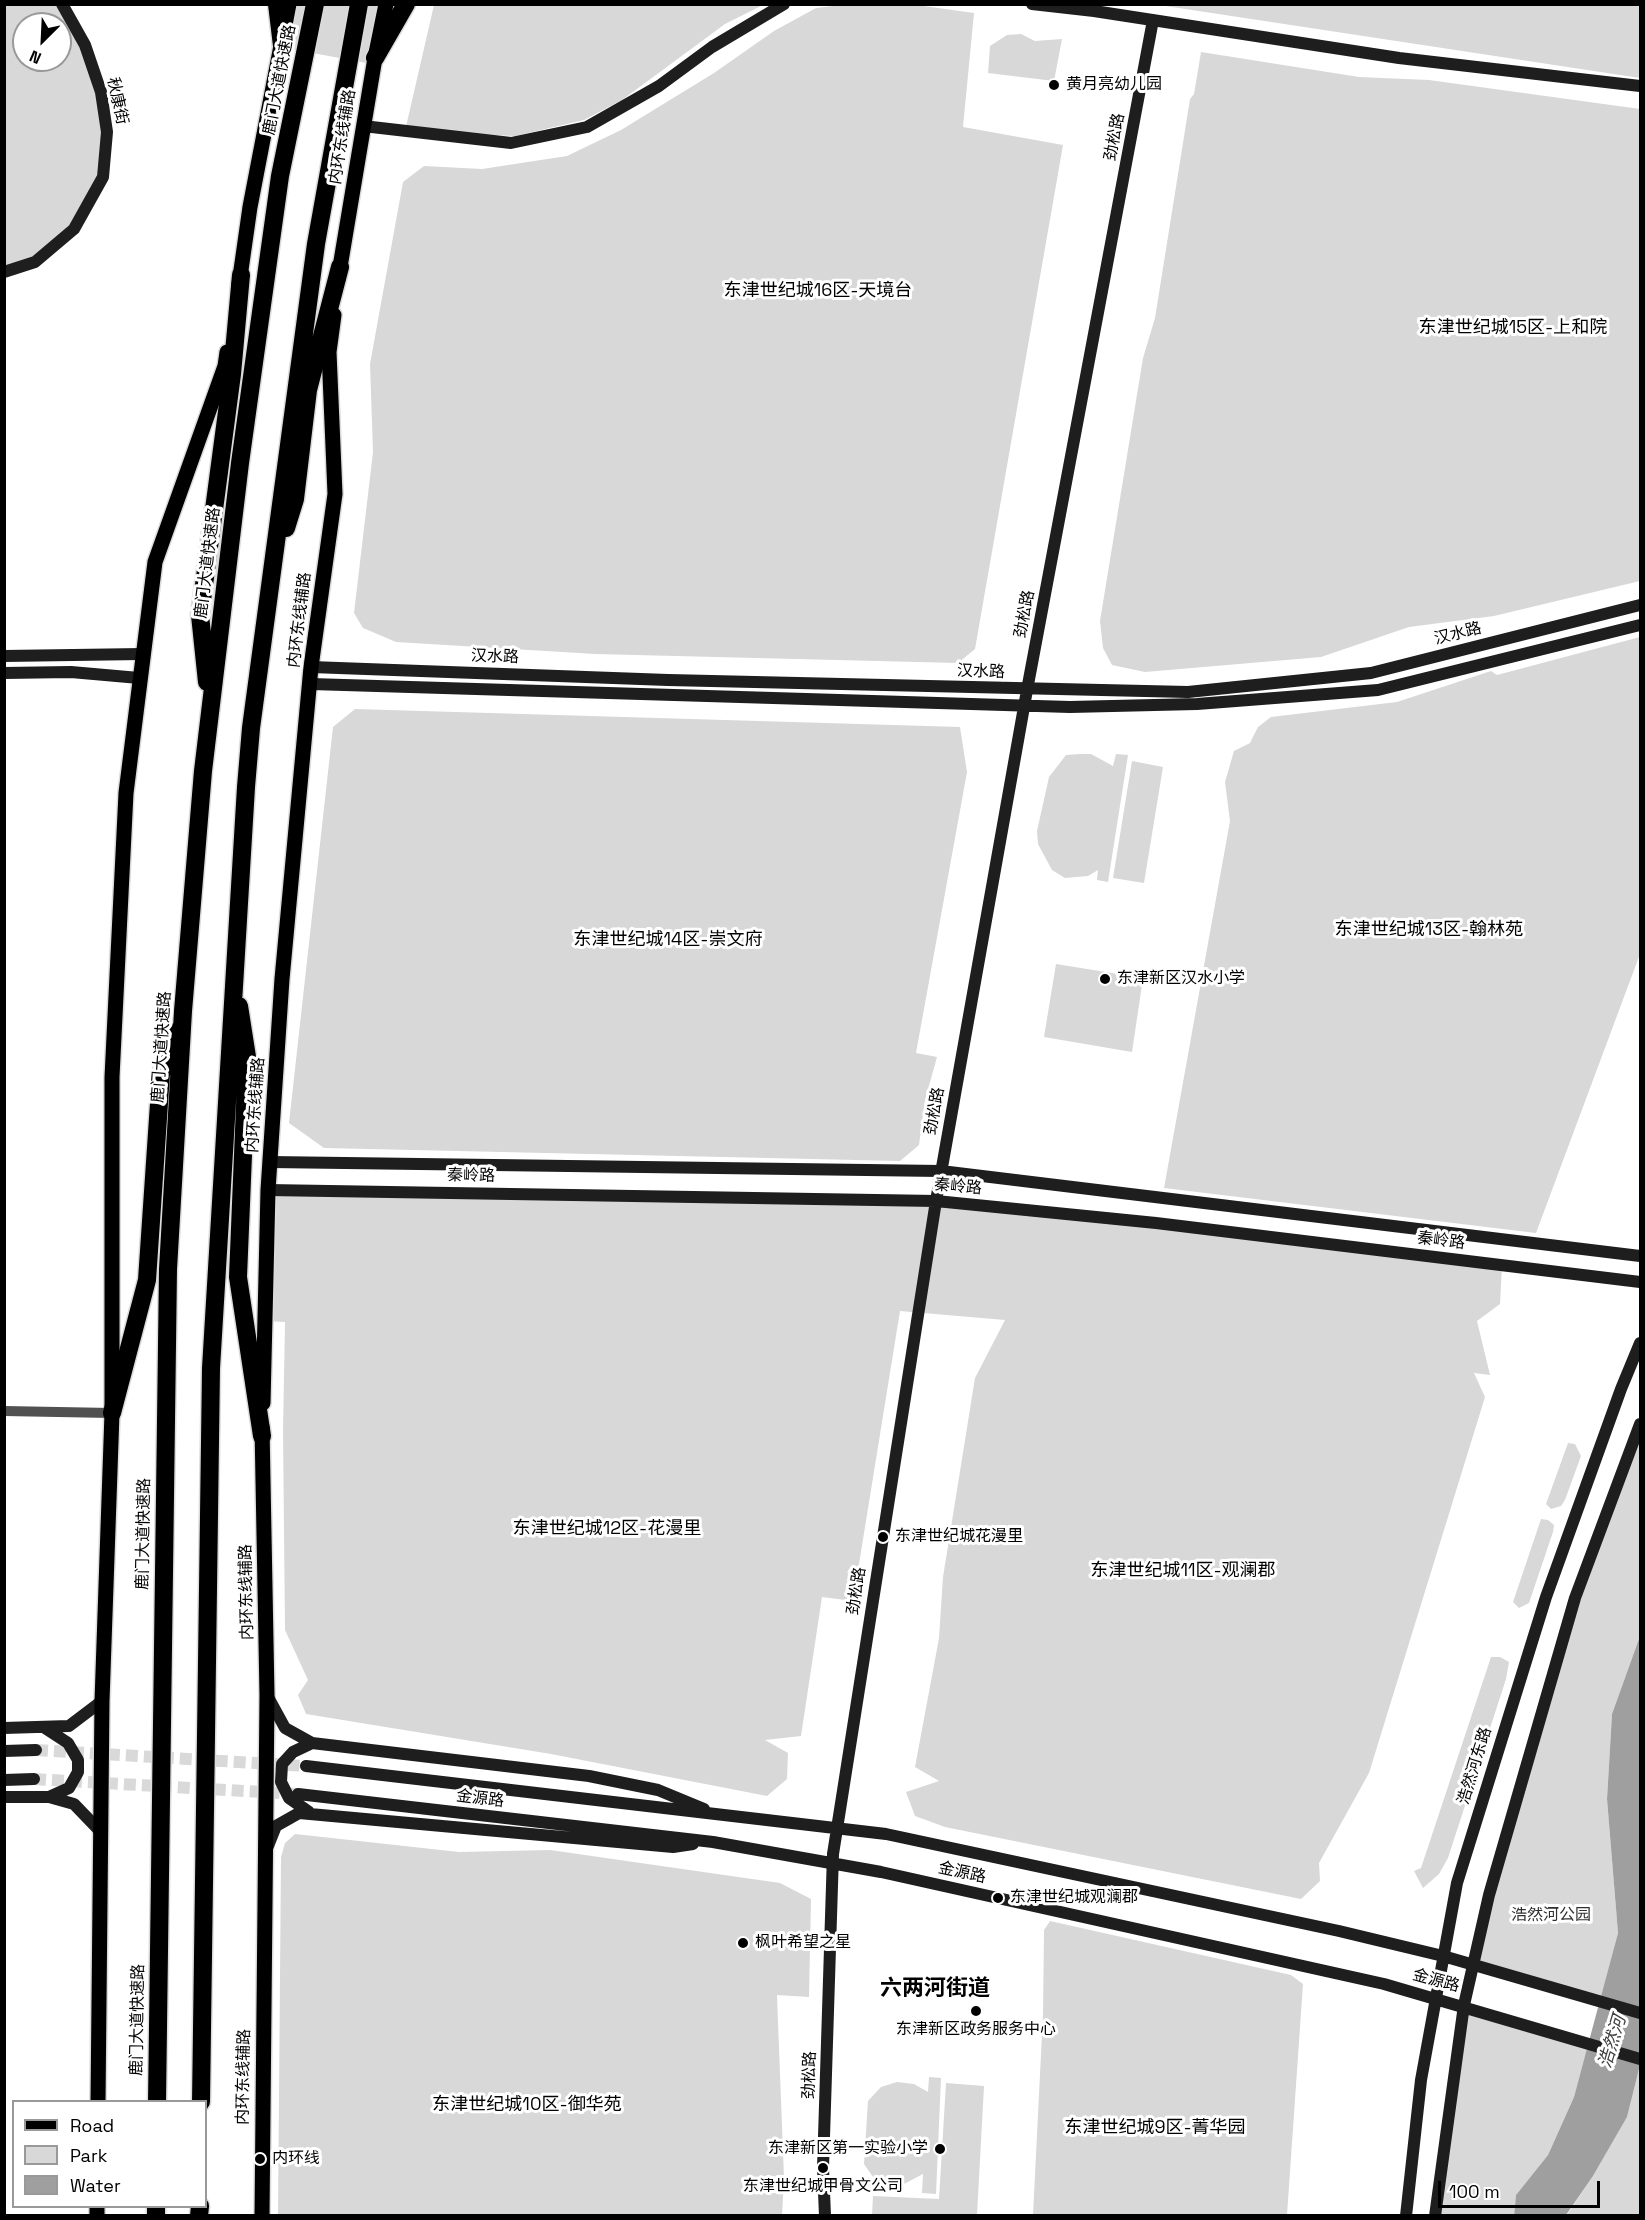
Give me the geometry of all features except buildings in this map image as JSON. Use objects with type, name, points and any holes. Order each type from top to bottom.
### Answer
[{"type":"highway","points":[[277,4],[282,46]]},
{"type":"highway","name":"鹿门大道快速路","points":[[157,2100],[167,1292],[183,1011],[210,715],[240,463],[280,176],[315,4]]},
{"type":"highway","points":[[201,2100],[212,1368],[234,967],[251,728],[316,244],[359,4]]},
{"type":"highway","points":[[375,58],[406,4]]},
{"type":"highway","points":[[270,585],[295,499],[308,390],[340,267]]},
{"type":"highway","points":[[210,715],[200,615],[232,374],[241,275]]},
{"type":"highway","points":[[234,967],[247,1057],[238,1277],[262,1436]]},
{"type":"highway","points":[[112,1413],[147,1280],[161,1074],[183,1011]]},
{"type":"main road","points":[[98,2100],[102,1701],[112,1413],[112,1077],[126,793],[155,562],[225,366],[250,207],[289,4]]},
{"type":"main road","name":"内环东线辅路","points":[[261,2216],[267,1695],[262,1436],[268,1190],[282,980],[311,668],[335,494],[330,352],[340,267],[386,4]]},
{"type":"street","name":"秋康街","points":[[4,272],[35,262],[74,229],[103,177],[107,132],[101,92],[85,45],[62,4]]},
{"type":"street","points":[[363,126],[510,143],[586,127],[658,86],[712,47],[784,4]]},
{"type":"street","points":[[1032,4],[1399,58],[1641,86]]},
{"type":"street","name":"劲松路","points":[[825,2216],[824,2160],[832,1863],[836,1829],[941,1171],[1024,706],[1153,20]]},
{"type":"street","name":"汉水路","points":[[311,668],[1027,690],[1188,692],[1371,673],[1641,605]]},
{"type":"street","name":"汉水路","points":[[311,684],[1024,706],[1197,704],[1378,690],[1641,625]]},
{"type":"street","points":[[4,656],[142,654]]},
{"type":"street","points":[[4,673],[71,672],[139,678]]},
{"type":"street","name":"秦岭路","points":[[270,1162],[941,1171],[1641,1256]]},
{"type":"street","name":"秦岭路","points":[[268,1190],[936,1201],[1156,1223],[1641,1282]]},
{"type":"street","name":"浩然河东路","points":[[1406,2216],[1420,2079],[1456,1883],[1529,1647],[1621,1389],[1641,1343]]},
{"type":"street","points":[[4,1411],[112,1413]]},
{"type":"street","points":[[1435,2216],[1464,2006],[1472,1964],[1519,1786],[1575,1598],[1641,1424]]},
{"type":"street","points":[[267,1695],[285,1728],[312,1743],[589,1776],[658,1790],[719,1815]]},
{"type":"street","points":[[4,1728],[69,1726],[102,1701]]},
{"type":"street","points":[[45,1728],[68,1743],[78,1760],[78,1772],[69,1788],[49,1797]]},
{"type":"street","points":[[312,1743],[293,1752],[282,1764],[281,1782],[289,1798],[314,1814]]},
{"type":"street","points":[[4,1751],[36,1750]]},
{"type":"street","name":"金源路","points":[[306,1766],[913,1840],[1338,1931],[1443,1956],[1641,2013]]},
{"type":"street","points":[[4,1780],[34,1779]]},
{"type":"street","name":"金源路","points":[[298,1794],[713,1842],[832,1863],[1301,1965],[1436,1998],[1641,2059]]},
{"type":"street","points":[[4,1797],[49,1797],[74,1804],[100,1831]]},
{"type":"street","points":[[266,1850],[276,1826],[299,1813],[673,1847],[713,1842]]},
{"type":"green space","points":[[909,4],[974,13],[963,127],[1063,145],[975,649],[958,663],[595,654],[396,642],[363,628],[354,613],[373,452],[370,364],[403,182],[424,166],[482,169],[567,156],[621,130],[714,73],[774,31],[816,8],[842,5]]},
{"type":"green space","points":[[4,5],[62,5],[65,12],[12,12],[12,72],[72,72],[72,27],[101,92],[103,177],[74,229],[35,262],[4,272]]},
{"type":"green space","points":[[281,5],[397,5],[366,63],[286,48]]},
{"type":"green space","points":[[434,5],[763,5],[725,24],[622,100],[584,120],[515,136],[405,131]]},
{"type":"green space","points":[[1159,5],[1640,5],[1640,78]]},
{"type":"green space","points":[[1021,34],[1035,41],[1062,39],[1054,81],[988,73],[990,46],[1007,35]]},
{"type":"green space","points":[[1201,52],[1359,77],[1429,80],[1640,109],[1640,581],[1494,616],[1409,627],[1321,657],[1145,672],[1112,665],[1103,648],[1100,621],[1143,358],[1155,318],[1190,99],[1194,94]]},
{"type":"green space","points":[[1640,637],[1640,954],[1536,1233],[1164,1188],[1230,821],[1225,782],[1234,751],[1250,743],[1258,727],[1271,717],[1397,702],[1491,671],[1497,675]]},
{"type":"green space","points":[[355,709],[960,727],[967,772],[916,1053],[937,1057],[925,1100],[919,1145],[900,1161],[324,1148],[289,1123],[333,727]]},
{"type":"green space","points":[[1091,754],[1113,766],[1116,754],[1128,755],[1108,882],[1097,880],[1098,870],[1088,876],[1065,878],[1052,870],[1038,844],[1037,831],[1049,777],[1066,755]]},
{"type":"green space","points":[[1132,761],[1163,767],[1144,883],[1113,878]]},
{"type":"green space","points":[[1056,964],[1143,978],[1132,1052],[1044,1037]]},
{"type":"green space","points":[[268,1190],[936,1201],[1502,1264],[1500,1304],[1477,1321],[1490,1375],[1474,1373],[1485,1397],[1369,1773],[1319,1863],[1320,1881],[1301,1899],[945,1827],[915,1816],[906,1792],[939,1781],[915,1767],[939,1638],[943,1577],[975,1378],[1005,1320],[900,1311],[853,1601],[822,1597],[801,1736],[765,1740],[788,1753],[787,1779],[767,1796],[551,1754],[306,1714],[298,1695],[308,1680],[285,1630],[283,1431],[285,1322],[265,1321]]},
{"type":"green space","name":"浩然河公园","points":[[1640,1424],[1640,1636],[1612,1714],[1607,1799],[1618,1933],[1600,2001],[1471,1964],[1575,1598]]},
{"type":"green space","points":[[1568,1443],[1575,1444],[1581,1456],[1565,1500],[1561,1506],[1551,1509],[1546,1504]]},
{"type":"green space","points":[[1541,1519],[1548,1520],[1554,1525],[1553,1532],[1529,1603],[1519,1608],[1513,1602]]},
{"type":"green space","points":[[1491,1657],[1500,1657],[1509,1662],[1506,1679],[1448,1858],[1439,1874],[1423,1888],[1414,1871],[1421,1868]]},
{"type":"green space","points":[[295,1834],[459,1852],[550,1850],[780,1883],[811,1899],[809,1997],[777,1995],[784,2178],[782,2215],[278,2215],[281,1857],[285,1843]]},
{"type":"green space","points":[[1050,1921],[1291,1975],[1303,1984],[1287,2215],[1033,2215],[1043,2014],[1044,1930]]},
{"type":"green space","points":[[1464,2005],[1589,2043],[1574,2097],[1548,2155],[1516,2195],[1514,2215],[1435,2216]]},
{"type":"green space","points":[[1640,2065],[1640,2215],[1566,2216],[1593,2176],[1627,2117]]},
{"type":"green space","points":[[929,2077],[941,2078],[936,2194],[922,2193],[923,2174],[902,2185],[887,2184],[873,2177],[864,2164],[868,2101],[881,2087],[897,2082],[914,2084],[928,2092]]},
{"type":"green space","points":[[946,2083],[984,2086],[977,2215],[872,2215],[873,2196],[939,2199]]},
{"type":"water","name":"浩然河","points":[[1640,1636],[1640,2065],[1627,2117],[1593,2176],[1566,2215],[1514,2216],[1516,2195],[1548,2155],[1574,2097],[1618,1933],[1607,1799],[1612,1714]]},
{"type":"tunnel","points":[[36,1750],[306,1766]]},
{"type":"tunnel","points":[[34,1779],[296,1794]]},
{"type":"place","name":"黄月亮幼儿园","points":[[1054,85]]},
{"type":"place","name":"东津新区汉水小学","points":[[1105,979]]},
{"type":"place","name":"东津世纪城花漫里","points":[[883,1537]]},
{"type":"place","name":"东津世纪城观澜郡","points":[[998,1898]]},
{"type":"place","name":"枫叶希望之星","points":[[743,1943]]},
{"type":"place","name":"东津新区政务服务中心","points":[[976,2011]]},
{"type":"place","name":"东津新区第一实验小学","points":[[940,2149]]},
{"type":"place","name":"内环线","points":[[260,2159]]},
{"type":"place","name":"东津世纪城甲骨文公司","points":[[823,2168]]},
{"type":"district","name":"东津世纪城16区-天境台","points":[[818,291]]},
{"type":"district","name":"东津世纪城15区-上和院","points":[[1513,328]]},
{"type":"district","name":"东津世纪城13区-翰林苑","points":[[1429,930]]},
{"type":"district","name":"东津世纪城14区-崇文府","points":[[668,940]]},
{"type":"district","name":"东津世纪城12区-花漫里","points":[[607,1529]]},
{"type":"district","name":"东津世纪城11区-观澜郡","points":[[1183,1571]]},
{"type":"district","name":"六两河街道","points":[[935,1989]]},
{"type":"district","name":"东津世纪城10区-御华苑","points":[[527,2105]]},
{"type":"district","name":"东津世纪城9区-菁华园","points":[[1155,2128]]}]
